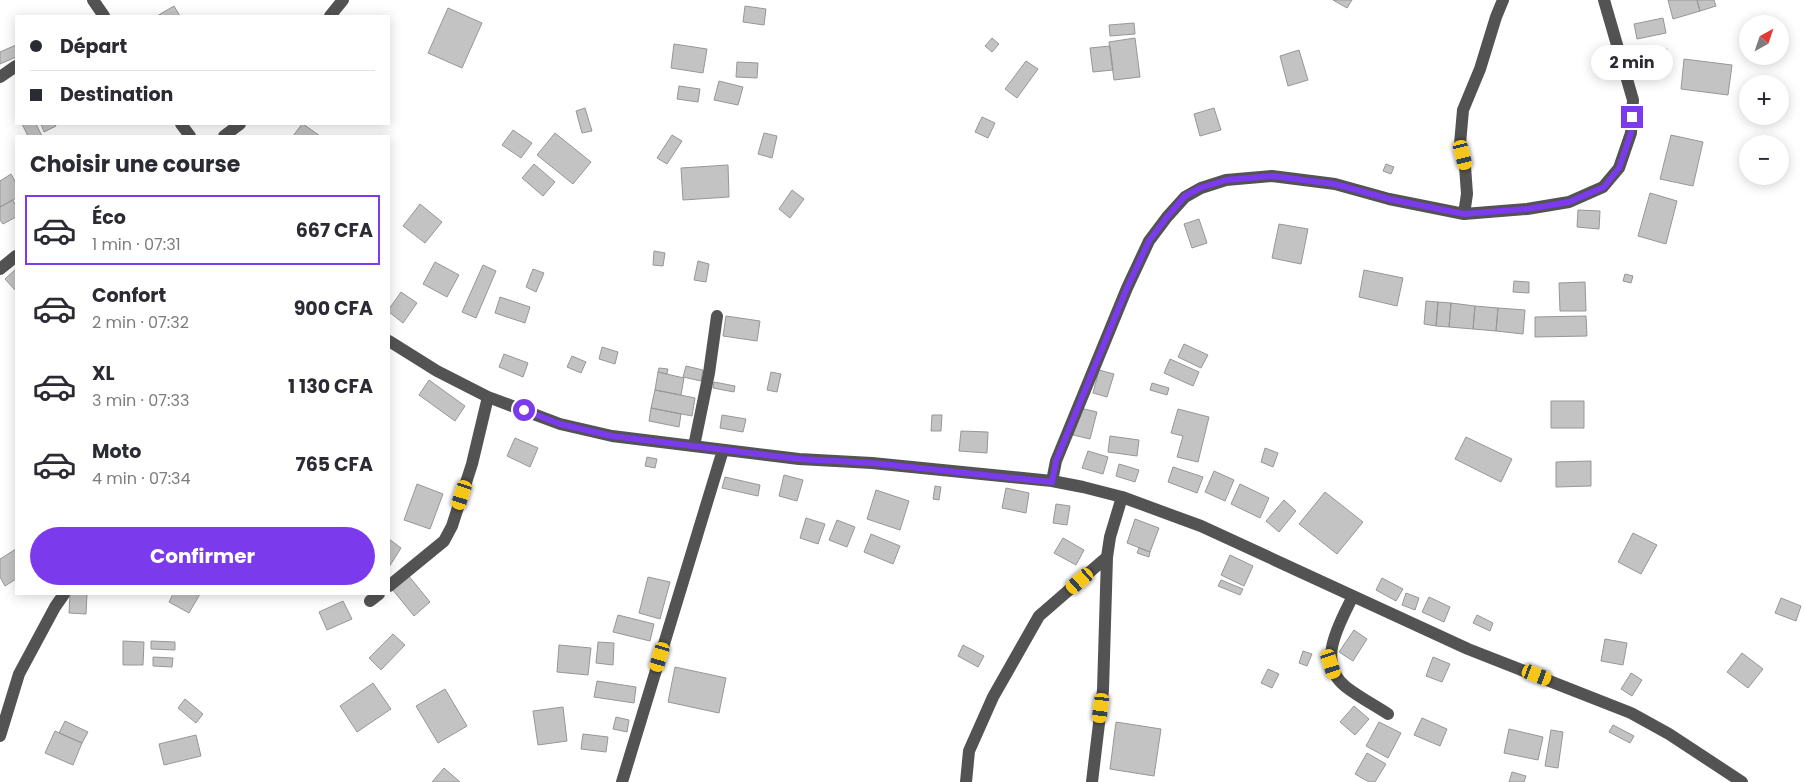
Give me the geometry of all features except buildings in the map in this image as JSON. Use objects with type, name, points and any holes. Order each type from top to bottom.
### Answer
[{"type":"street","points":[[93,0],[99,15]]},
{"type":"street","points":[[331,15],[343,0]]},
{"type":"street","points":[[1464,214],[1467,194],[1465,166],[1460,144],[1463,110],[1480,69],[1503,0]]},
{"type":"street","points":[[1052,482],[1056,461],[1127,288],[1149,241],[1185,196],[1200,188],[1226,180],[1272,176],[1335,184],[1389,199],[1464,214],[1527,209],[1569,202],[1604,187],[1619,168],[1631,133],[1632,100],[1604,0]]},
{"type":"street","points":[[0,77],[15,67]]},
{"type":"street","points":[[225,135],[239,125]]},
{"type":"street","points":[[0,269],[15,257]]},
{"type":"street","points":[[694,446],[709,373],[717,316]]},
{"type":"street","points":[[390,342],[438,372],[488,397],[560,424],[612,436],[799,459],[941,470],[1052,482],[1083,487],[1122,497],[1201,526],[1468,649],[1631,713],[1670,734],[1742,782]]},
{"type":"street","points":[[390,585],[444,541],[452,526],[472,464],[488,397]]},
{"type":"street","points":[[622,782],[724,450]]},
{"type":"street","points":[[1092,782],[1103,690],[1107,557],[1110,537],[1122,497]]},
{"type":"street","points":[[966,782],[969,751],[993,698],[1040,616],[1107,557]]},
{"type":"street","points":[[0,736],[19,674],[54,607],[63,595]]},
{"type":"street","points":[[1353,596],[1337,631],[1331,650],[1331,664],[1334,675],[1345,686],[1388,714]]},
{"type":"route","points":[[524,410],[560,424],[612,436],[799,459],[872,463],[1052,482],[1056,461],[1127,288],[1149,241],[1185,196],[1200,188],[1226,180],[1272,176],[1335,184],[1389,199],[1464,214],[1527,209],[1569,202],[1604,187],[1619,168],[1631,133],[1632,117]]}]
